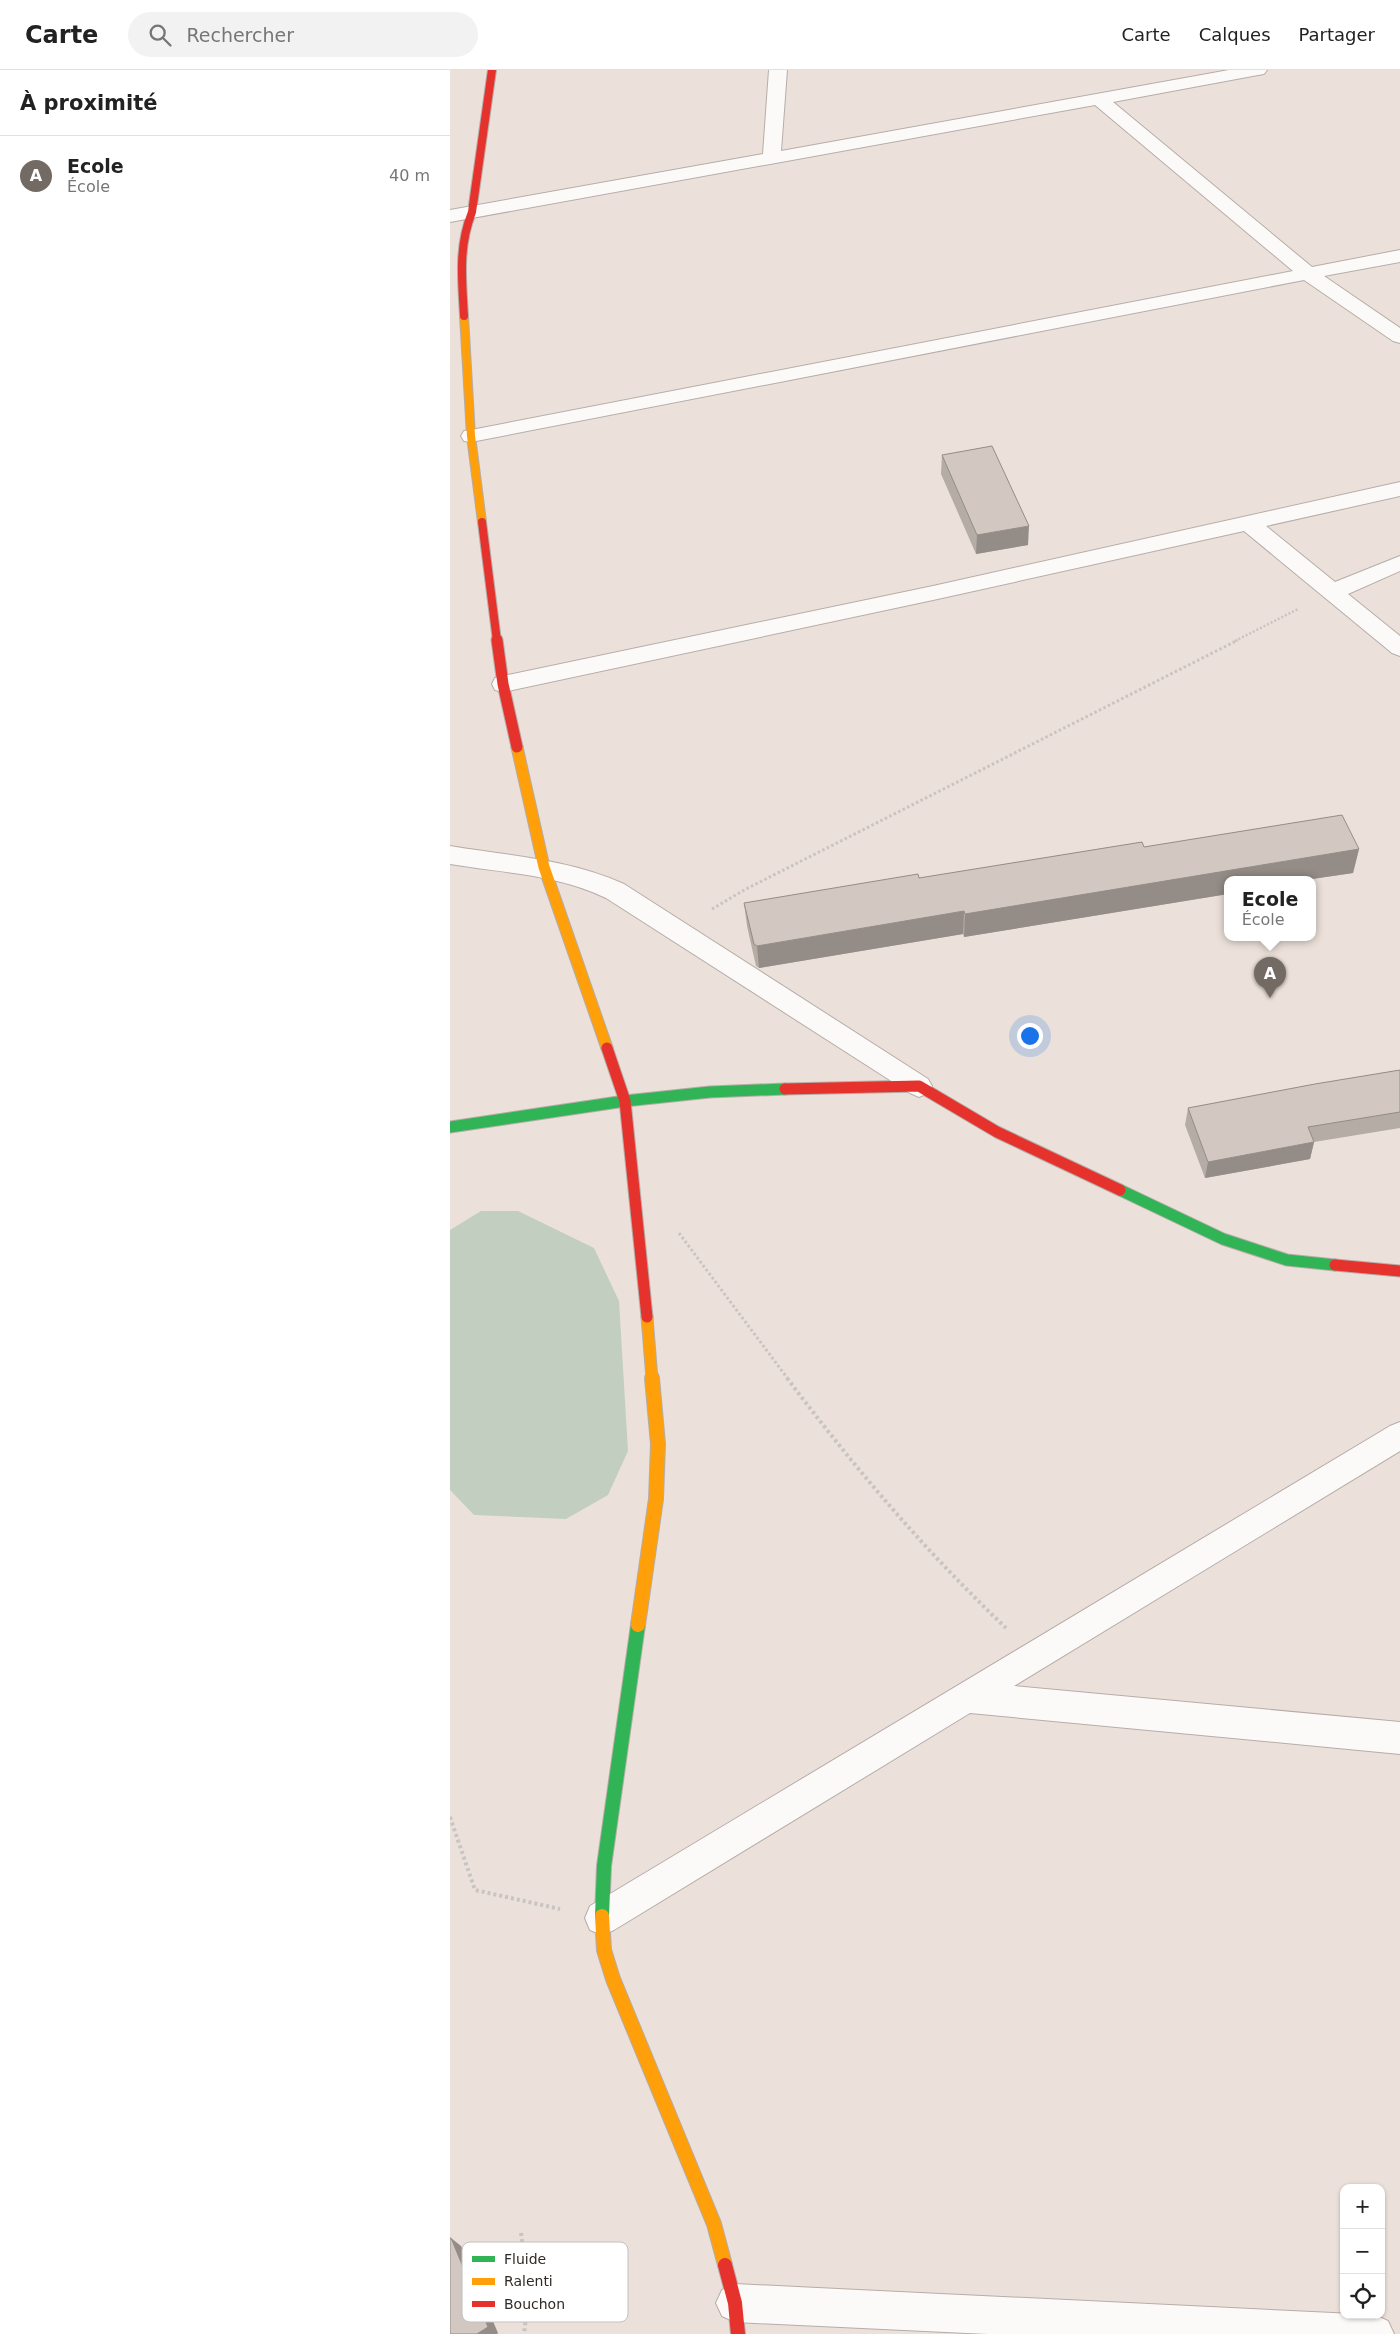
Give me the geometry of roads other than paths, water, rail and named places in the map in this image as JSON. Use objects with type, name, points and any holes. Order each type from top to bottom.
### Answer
[{"type":"street","points":[[492,70],[472,212],[463,231],[460,250],[471,436],[503,684],[544,866],[625,1101],[658,1444],[656,1499],[604,1866],[602,1918],[604,1950],[614,1979],[714,2224],[737,2319],[1375,2334]]},
{"type":"street","points":[[772,157],[778,70]]},
{"type":"street","points":[[450,216],[1099,99],[1215,74],[1258,70]]},
{"type":"street","points":[[1099,99],[1308,274],[1400,337]]},
{"type":"street","points":[[471,436],[1400,256]]},
{"type":"street","points":[[503,684],[627,659],[1400,490]]},
{"type":"street","points":[[1250,524],[1400,648]]},
{"type":"street","points":[[1332,592],[1400,563]]},
{"type":"street","points":[[450,855],[544,866],[594,879],[677,930],[919,1086],[997,1132],[1223,1239],[1287,1260],[1400,1271]]},
{"type":"street","points":[[450,1127],[625,1101],[710,1092],[856,1086],[919,1086]]},
{"type":"street","points":[[602,1918],[1400,1435]]},
{"type":"street","points":[[968,1697],[1400,1738]]},
{"type":"place","name":"Ecole","points":[[1270,998]]}]
